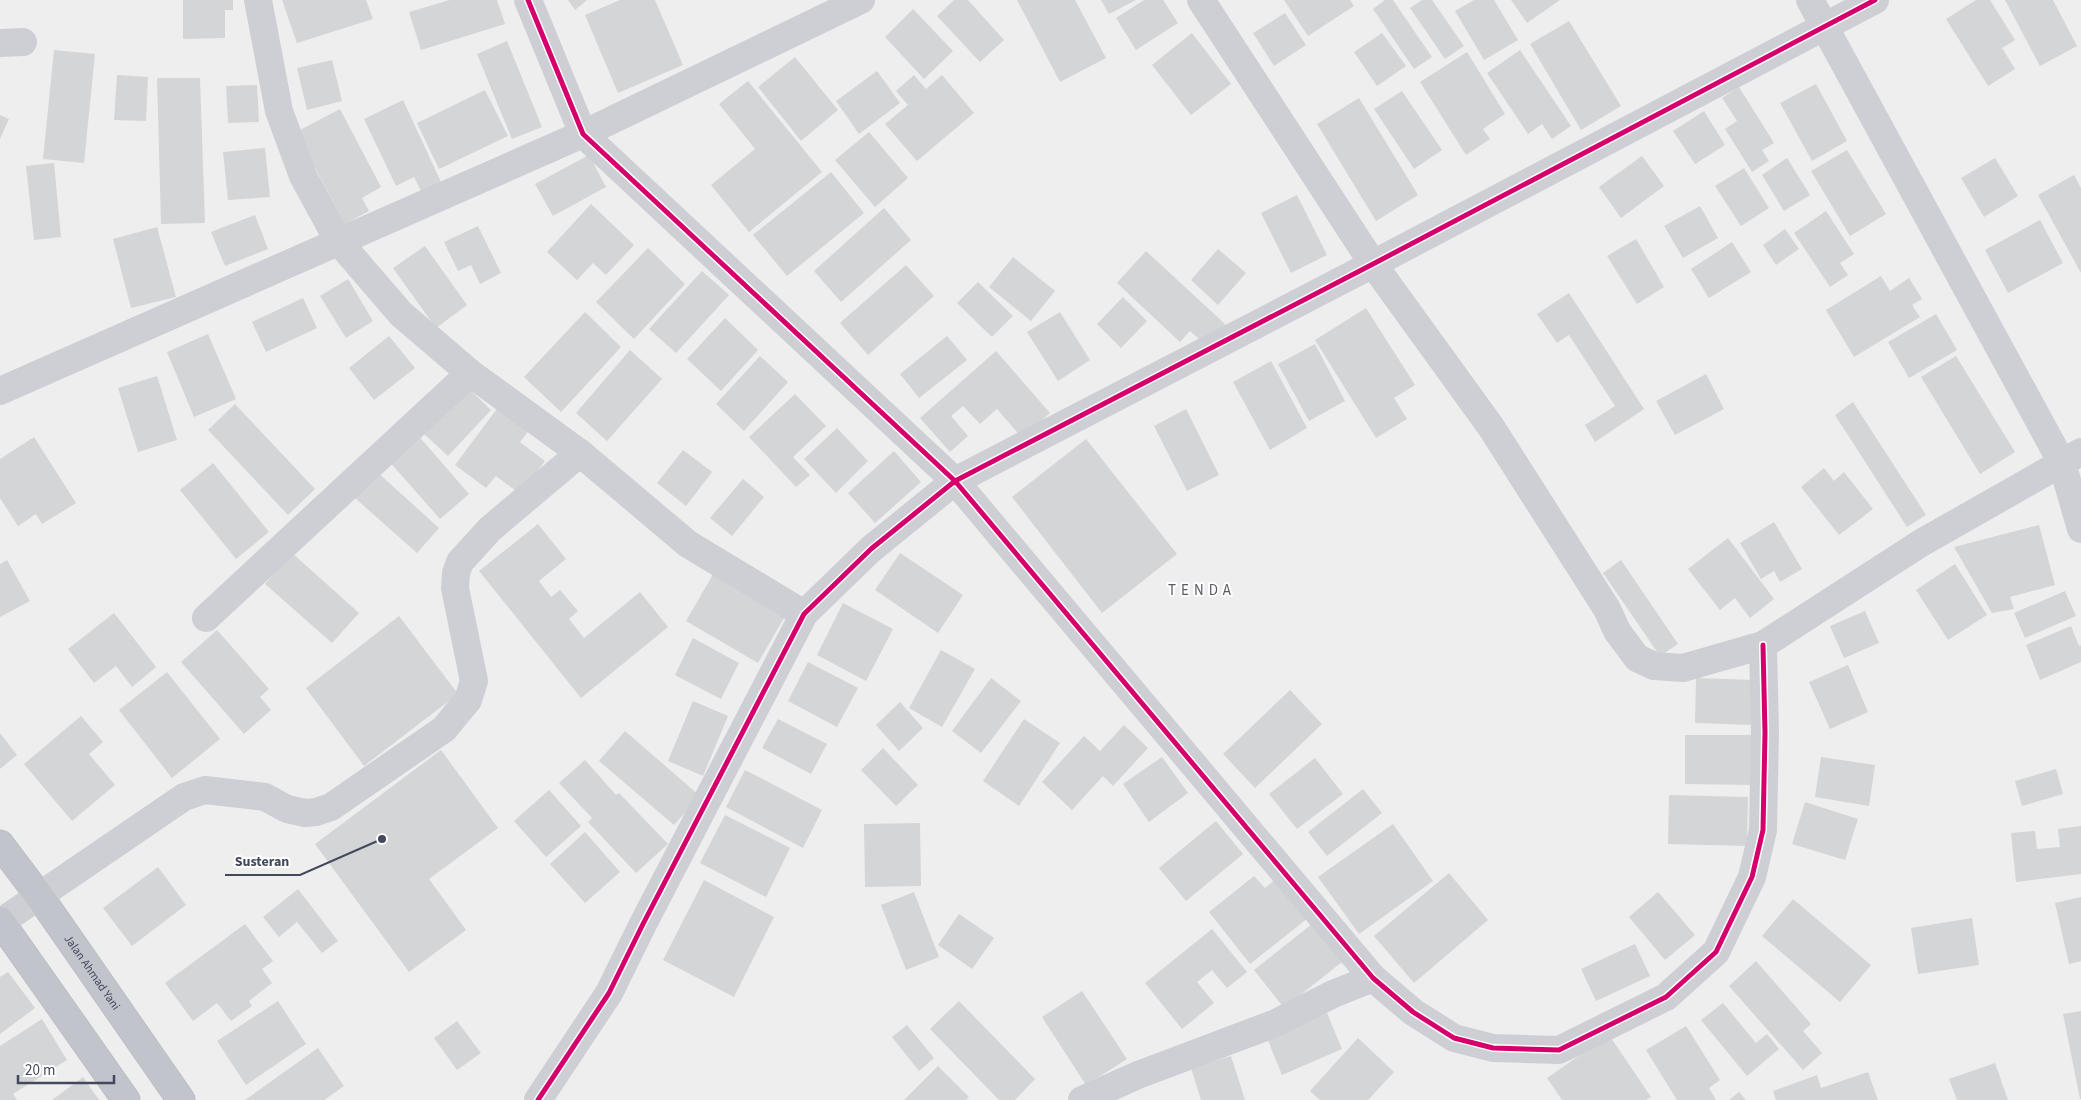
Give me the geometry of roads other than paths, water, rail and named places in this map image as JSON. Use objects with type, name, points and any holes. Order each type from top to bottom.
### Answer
[{"type":"highway","name":"Jalan Ahmad Yani","points":[[0,844],[40,897],[181,1100]]},
{"type":"highway","points":[[0,921],[126,1100]]},
{"type":"street","points":[[258,0],[279,111],[303,176],[339,242],[401,314],[470,373],[580,453],[688,544],[804,614]]},
{"type":"street","points":[[528,0],[583,134],[955,481],[1373,978],[1413,1012],[1454,1038],[1493,1048],[1559,1050],[1666,997],[1716,952],[1752,877],[1763,830],[1765,734],[1763,645]]},
{"type":"street","points":[[0,391],[583,134],[861,0]]},
{"type":"street","points":[[1201,0],[1373,264],[1491,427],[1607,609],[1617,631],[1637,658],[1654,666],[1683,668],[1763,645],[1921,543],[2072,457]]},
{"type":"street","points":[[1810,0],[2072,457],[2081,529]]},
{"type":"street","points":[[538,1100],[608,994],[804,614],[871,549],[955,481],[1875,0]]},
{"type":"street","points":[[206,618],[470,373]]},
{"type":"street","points":[[0,921],[40,897],[184,797],[205,790],[265,797],[287,809],[316,812],[331,807],[444,729],[468,700],[474,681],[455,588],[456,573],[460,562],[490,529],[580,453]]},
{"type":"street","points":[[1082,1100],[1138,1076],[1276,1023],[1333,994],[1373,978]]},
{"type":"place","name":"Susteran","points":[[382,839]]},
{"type":"district","name":"T E N D A","points":[[1200,590]]}]
